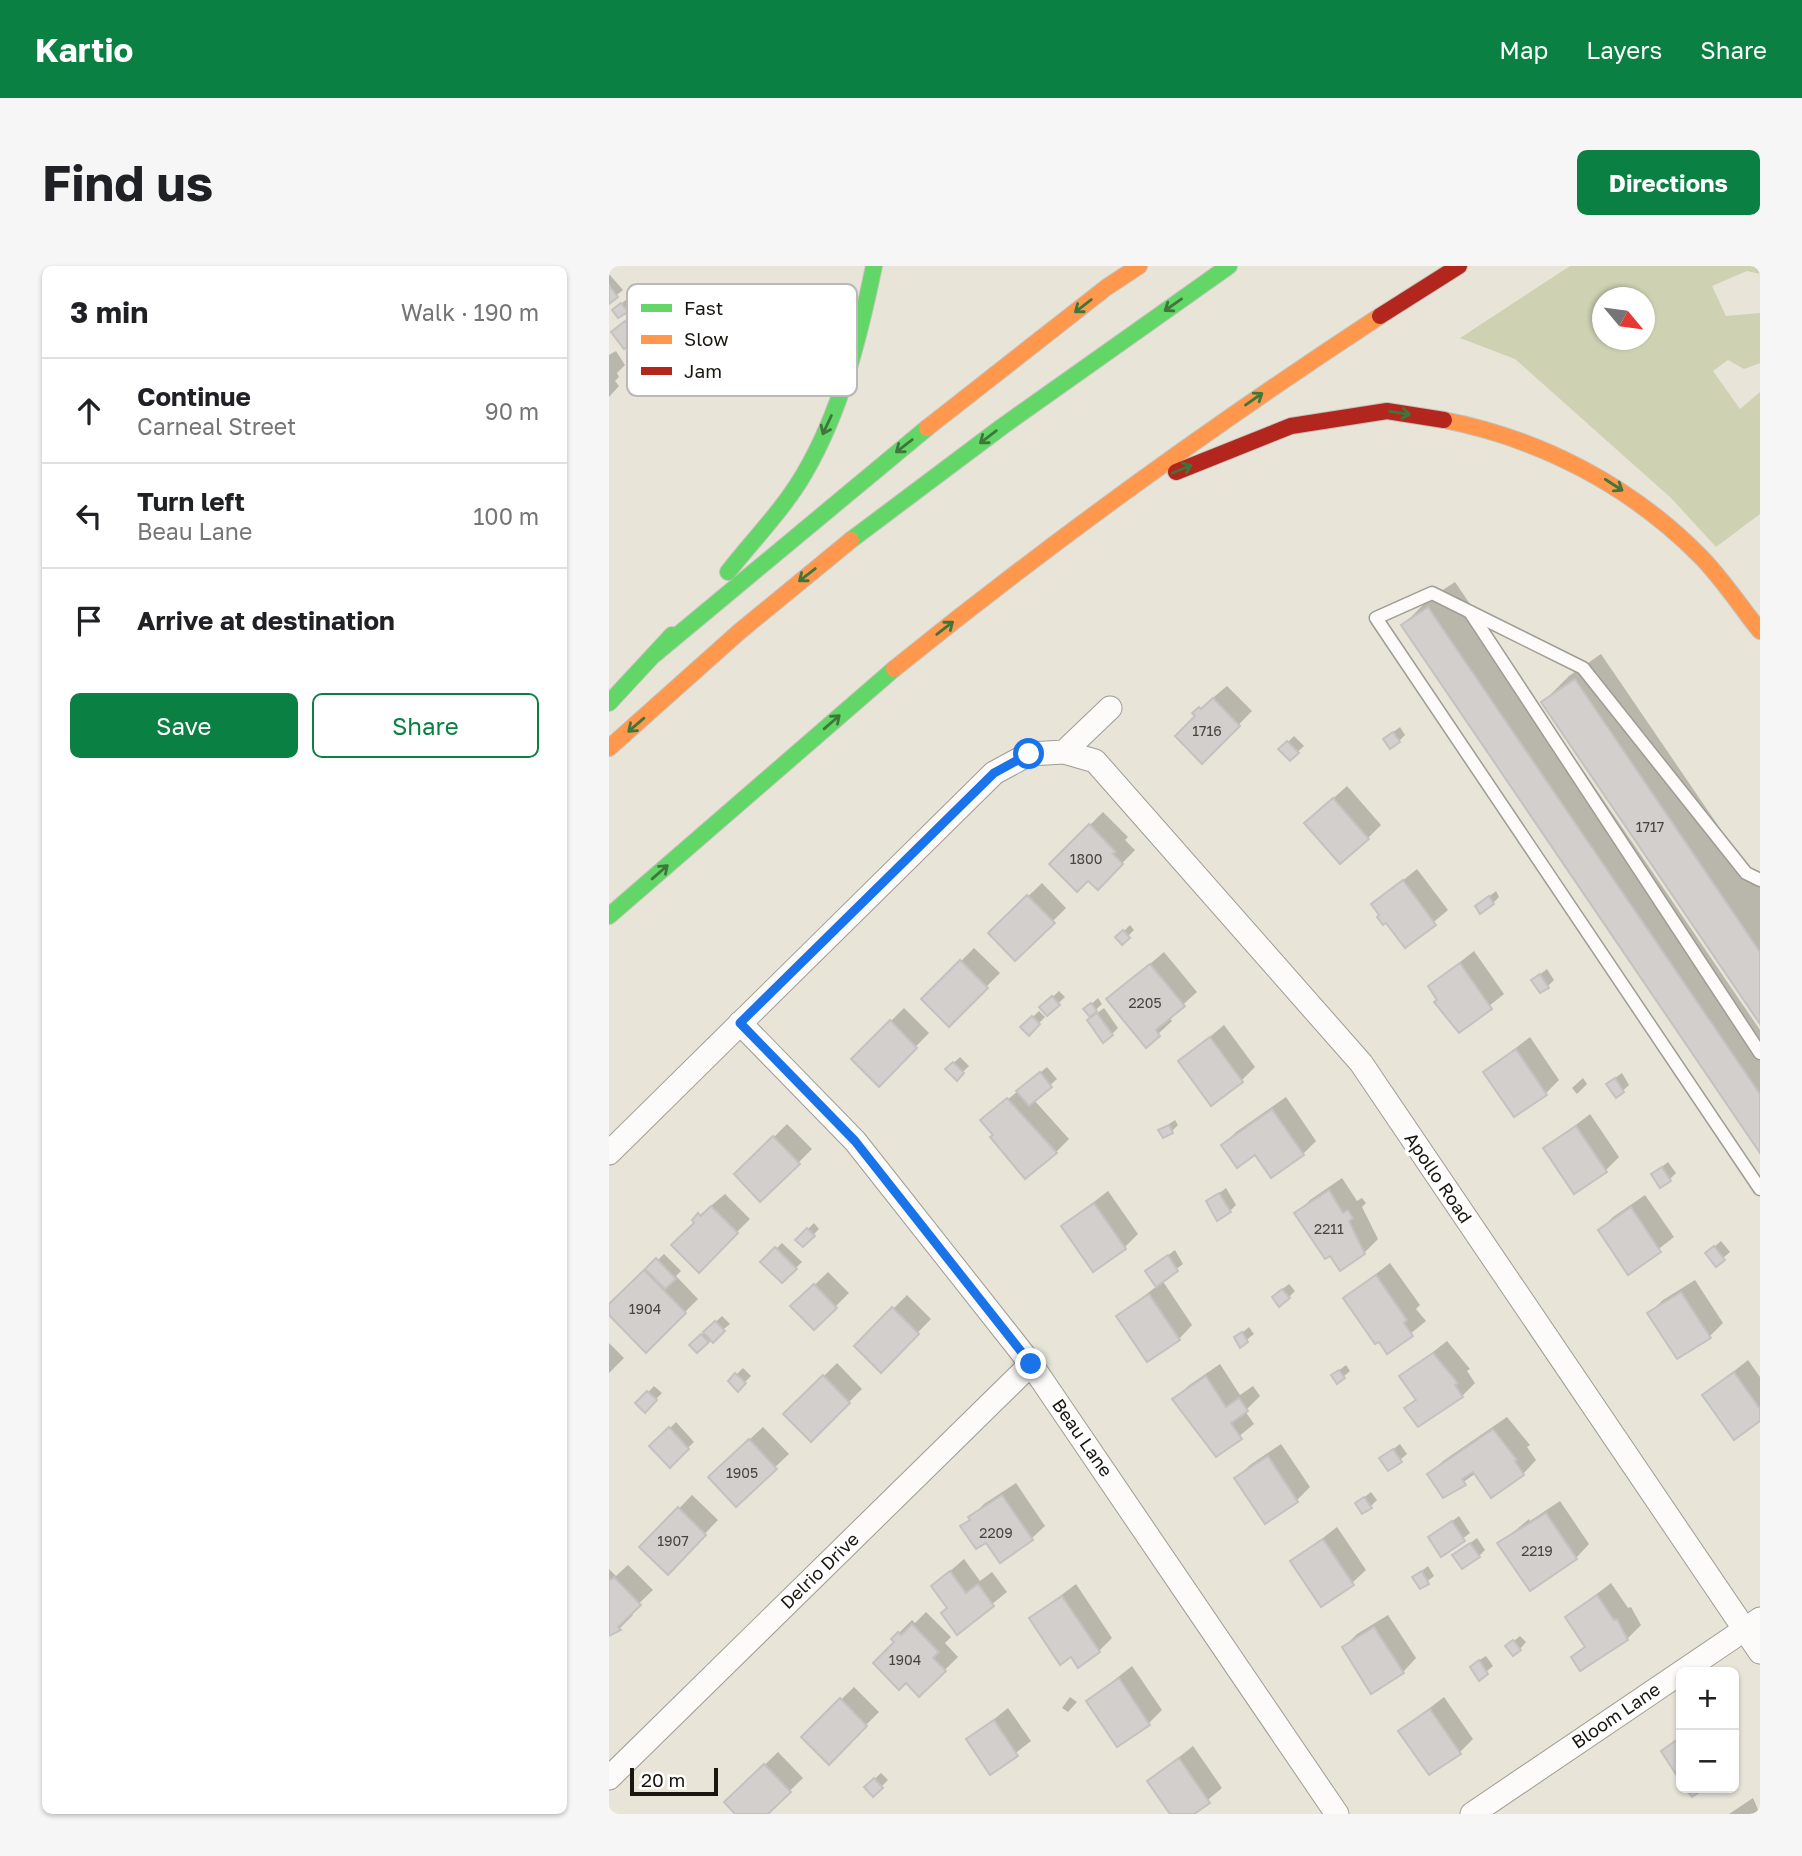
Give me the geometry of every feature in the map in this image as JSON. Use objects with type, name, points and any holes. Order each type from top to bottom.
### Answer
[{"type":"highway","points":[[857,342],[874,266]]},
{"type":"highway","points":[[655,654],[875,469],[1107,287],[1139,266]]},
{"type":"highway","points":[[609,748],[784,594],[863,531],[1011,420],[1229,266]]},
{"type":"highway","points":[[609,916],[892,670],[1118,494],[1296,369],[1459,266]]},
{"type":"highway","points":[[609,703],[728,570],[803,475],[840,396]]},
{"type":"highway","points":[[1118,494],[1291,426],[1387,411],[1448,421],[1507,436],[1606,480],[1643,504],[1701,557],[1760,631]]},
{"type":"street","points":[[609,1153],[994,773],[1029,754],[1064,752],[1110,708]]},
{"type":"street","name":"Apollo Road","points":[[1064,752],[1095,761],[1361,1063],[1752,1624],[1760,1652]]},
{"type":"street","name":"Beau Lane","points":[[740,1023],[855,1141],[1031,1364],[1337,1814]]},
{"type":"street","name":"Delrio Drive","points":[[609,1778],[1031,1364]]},
{"type":"street","name":"Bloom Lane","points":[[1472,1814],[1752,1624]]},
{"type":"lane","points":[[1760,892],[1583,668],[1432,593],[1376,618],[1760,1189]]},
{"type":"lane","points":[[1470,612],[1760,1053]]},
{"type":"lane","points":[[1746,873],[1760,880]]},
{"type":"green space","points":[[1570,266],[1760,266],[1760,274],[1747,271],[1712,286],[1726,316],[1760,313],[1760,363],[1744,369],[1728,360],[1713,371],[1740,409],[1760,392],[1760,514],[1716,547],[1671,498],[1515,359],[1460,338]]},
{"type":"building","points":[[609,285],[618,297],[609,304]]},
{"type":"building","points":[[621,303],[627,313],[618,318],[612,310]]},
{"type":"building","points":[[625,321],[627,347],[624,349],[611,332]]},
{"type":"building","points":[[1428,607],[1760,1094],[1760,1153],[1401,625]]},
{"type":"building","points":[[1575,679],[1760,952],[1760,1024],[1541,702]]},
{"type":"building","points":[[1213,698],[1240,726],[1202,764],[1175,736],[1195,716],[1192,713]]},
{"type":"building","points":[[1393,732],[1400,742],[1390,749],[1383,739]]},
{"type":"building","points":[[1287,741],[1299,753],[1290,761],[1278,749]]},
{"type":"building","points":[[1333,798],[1369,839],[1340,864],[1304,823]]},
{"type":"building","points":[[1089,824],[1116,852],[1113,854],[1123,864],[1098,890],[1088,881],[1077,892],[1049,864]]},
{"type":"building","points":[[1403,880],[1436,925],[1405,948],[1386,923],[1383,925],[1371,904]]},
{"type":"building","points":[[1027,895],[1055,923],[1015,961],[988,933]]},
{"type":"building","points":[[1489,896],[1494,904],[1480,914],[1475,906]]},
{"type":"building","points":[[1123,930],[1130,938],[1122,945],[1115,937]]},
{"type":"building","points":[[960,960],[988,988],[949,1027],[921,999]]},
{"type":"building","points":[[1460,963],[1492,1009],[1459,1033],[1434,1002],[1437,1000],[1428,986]]},
{"type":"building","points":[[1150,964],[1185,1006],[1156,1030],[1160,1036],[1146,1048],[1106,999]]},
{"type":"building","points":[[1540,974],[1549,988],[1540,993],[1531,980]]},
{"type":"building","points":[[1052,996],[1060,1005],[1047,1016],[1039,1007]]},
{"type":"building","points":[[1091,1003],[1097,1011],[1090,1017],[1083,1009]]},
{"type":"building","points":[[1097,1013],[1113,1035],[1103,1043],[1087,1020]]},
{"type":"building","points":[[1032,1016],[1040,1024],[1029,1036],[1020,1027]]},
{"type":"building","points":[[890,1020],[917,1048],[879,1087],[851,1059]]},
{"type":"building","points":[[1210,1037],[1243,1082],[1211,1106],[1178,1061]]},
{"type":"building","points":[[1516,1049],[1547,1095],[1514,1117],[1483,1072]]},
{"type":"building","points":[[953,1062],[964,1073],[957,1081],[945,1069]]},
{"type":"building","points":[[1040,1072],[1052,1087],[1029,1106],[1016,1091]]},
{"type":"building","points":[[1615,1078],[1624,1092],[1616,1098],[1606,1084]]},
{"type":"building","points":[[1007,1098],[1057,1153],[1025,1179],[990,1137],[993,1135],[980,1120]]},
{"type":"building","points":[[1272,1109],[1304,1155],[1271,1178],[1255,1155],[1237,1168],[1221,1145]]},
{"type":"building","points":[[1169,1125],[1173,1133],[1163,1138],[1158,1130]]},
{"type":"building","points":[[1576,1126],[1607,1172],[1574,1194],[1543,1148]]},
{"type":"building","points":[[773,1136],[800,1164],[760,1202],[734,1174]]},
{"type":"building","points":[[1662,1167],[1671,1181],[1660,1188],[1651,1174]]},
{"type":"building","points":[[1329,1190],[1343,1213],[1348,1210],[1353,1218],[1349,1221],[1365,1254],[1340,1271],[1330,1256],[1325,1259],[1294,1213]]},
{"type":"building","points":[[1219,1193],[1231,1212],[1217,1221],[1206,1201]]},
{"type":"building","points":[[1094,1203],[1126,1249],[1093,1272],[1061,1226]]},
{"type":"building","points":[[711,1206],[738,1233],[699,1273],[671,1245],[694,1223],[692,1220],[698,1213],[701,1216]]},
{"type":"building","points":[[1631,1207],[1661,1252],[1628,1275],[1598,1230]]},
{"type":"building","points":[[807,1228],[815,1236],[803,1247],[795,1240]]},
{"type":"building","points":[[1714,1246],[1725,1260],[1716,1267],[1705,1253]]},
{"type":"building","points":[[775,1247],[797,1269],[782,1283],[760,1262]]},
{"type":"building","points":[[1168,1255],[1178,1271],[1156,1287],[1145,1271]]},
{"type":"building","points":[[656,1258],[676,1279],[665,1289],[645,1269]]},
{"type":"building","points":[[644,1270],[686,1313],[646,1353],[609,1315],[609,1304]]},
{"type":"building","points":[[1376,1275],[1407,1320],[1404,1323],[1413,1336],[1387,1354],[1379,1342],[1375,1344],[1343,1298]]},
{"type":"building","points":[[814,1284],[837,1308],[814,1330],[790,1306]]},
{"type":"building","points":[[1282,1289],[1290,1298],[1279,1307],[1272,1297]]},
{"type":"building","points":[[1681,1292],[1711,1338],[1677,1359],[1647,1313]]},
{"type":"building","points":[[1149,1294],[1180,1340],[1147,1362],[1116,1316]]},
{"type":"building","points":[[892,1307],[919,1334],[881,1373],[854,1346]]},
{"type":"building","points":[[715,1321],[725,1331],[713,1343],[703,1332]]},
{"type":"building","points":[[1242,1332],[1248,1342],[1240,1348],[1234,1337]]},
{"type":"building","points":[[701,1334],[709,1342],[697,1353],[689,1345]]},
{"type":"building","points":[[1433,1353],[1458,1383],[1455,1385],[1463,1397],[1418,1427],[1404,1408],[1416,1400],[1399,1376]]},
{"type":"building","points":[[1339,1370],[1345,1378],[1337,1384],[1331,1375]]},
{"type":"building","points":[[1734,1372],[1760,1409],[1760,1421],[1734,1440],[1702,1395]]},
{"type":"building","points":[[735,1373],[746,1383],[738,1392],[728,1381]]},
{"type":"building","points":[[823,1375],[850,1403],[811,1442],[783,1414]]},
{"type":"building","points":[[1206,1376],[1226,1407],[1239,1398],[1248,1411],[1231,1423],[1242,1439],[1216,1457],[1172,1399]]},
{"type":"building","points":[[647,1391],[657,1400],[645,1413],[635,1403]]},
{"type":"building","points":[[669,1427],[689,1449],[670,1468],[649,1446]]},
{"type":"building","points":[[1493,1429],[1517,1460],[1515,1461],[1524,1475],[1491,1498],[1473,1472],[1462,1479],[1466,1485],[1443,1498],[1427,1474]]},
{"type":"building","points":[[749,1439],[777,1469],[736,1507],[708,1477]]},
{"type":"building","points":[[1393,1449],[1402,1462],[1388,1471],[1379,1458]]},
{"type":"building","points":[[1268,1456],[1298,1502],[1265,1524],[1234,1478]]},
{"type":"building","points":[[1002,1495],[1033,1540],[1000,1563],[986,1543],[976,1549],[960,1526],[970,1520],[968,1517]]},
{"type":"building","points":[[1364,1497],[1372,1508],[1362,1514],[1355,1503]]},
{"type":"building","points":[[678,1507],[706,1535],[668,1575],[639,1547]]},
{"type":"building","points":[[1546,1513],[1577,1559],[1530,1591],[1497,1543]]},
{"type":"building","points":[[1452,1521],[1465,1541],[1441,1557],[1428,1537]]},
{"type":"building","points":[[1323,1539],[1354,1585],[1321,1607],[1290,1561]]},
{"type":"building","points":[[1470,1543],[1480,1557],[1462,1569],[1452,1555]]},
{"type":"building","points":[[950,1571],[966,1593],[978,1584],[994,1606],[957,1635],[941,1613],[947,1608],[931,1586]]},
{"type":"building","points":[[1422,1571],[1429,1584],[1420,1589],[1412,1577]]},
{"type":"building","points":[[614,1577],[641,1605],[618,1627],[621,1630],[609,1636],[609,1581]]},
{"type":"building","points":[[1597,1595],[1614,1620],[1617,1619],[1628,1640],[1580,1671],[1571,1657],[1585,1647],[1565,1617]]},
{"type":"building","points":[[1062,1596],[1100,1652],[1078,1668],[1071,1657],[1060,1665],[1029,1618]]},
{"type":"building","points":[[912,1624],[939,1652],[933,1658],[946,1671],[919,1697],[906,1683],[899,1690],[873,1663],[894,1642],[891,1639],[898,1632],[901,1635]]},
{"type":"building","points":[[1374,1627],[1404,1673],[1371,1694],[1342,1647]]},
{"type":"building","points":[[1513,1640],[1521,1650],[1513,1656],[1505,1646]]},
{"type":"building","points":[[1479,1660],[1488,1674],[1479,1681],[1470,1667]]},
{"type":"building","points":[[1119,1678],[1150,1725],[1117,1747],[1086,1701]]},
{"type":"building","points":[[840,1698],[867,1726],[829,1765],[801,1737]]},
{"type":"building","points":[[1430,1709],[1461,1754],[1429,1775],[1398,1731]]},
{"type":"building","points":[[994,1720],[1018,1756],[990,1775],[966,1739]]},
{"type":"building","points":[[1676,1740],[1676,1774],[1661,1751]]},
{"type":"building","points":[[1179,1758],[1210,1803],[1194,1814],[1170,1814],[1147,1781]]},
{"type":"building","points":[[764,1764],[791,1792],[768,1814],[735,1814],[724,1802]]},
{"type":"building","points":[[874,1778],[883,1788],[873,1797],[864,1787]]},
{"type":"traffic: fast","points":[[857,338],[874,266]]},
{"type":"traffic: fast","points":[[851,540],[1003,426],[1229,266]]},
{"type":"traffic: fast","points":[[728,572],[787,500],[804,474],[839,396]]},
{"type":"traffic: fast","points":[[655,654],[927,428]]},
{"type":"traffic: fast","points":[[609,703],[672,635]]},
{"type":"traffic: fast","points":[[609,916],[894,669]]},
{"type":"traffic: slow","points":[[927,428],[1107,287],[1139,266]]},
{"type":"traffic: slow","points":[[894,669],[1012,576],[1133,486],[1380,316]]},
{"type":"traffic: slow","points":[[1444,420],[1515,439],[1583,469],[1614,487],[1645,508],[1700,556],[1760,631]]},
{"type":"traffic: slow","points":[[609,748],[739,632],[851,540]]},
{"type":"traffic: jam","points":[[1380,316],[1459,266]]},
{"type":"traffic: jam","points":[[1176,472],[1291,426],[1387,411],[1444,420]]},
{"type":"route","points":[[1029,754],[994,773],[740,1023],[855,1141],[1031,1364]]}]
